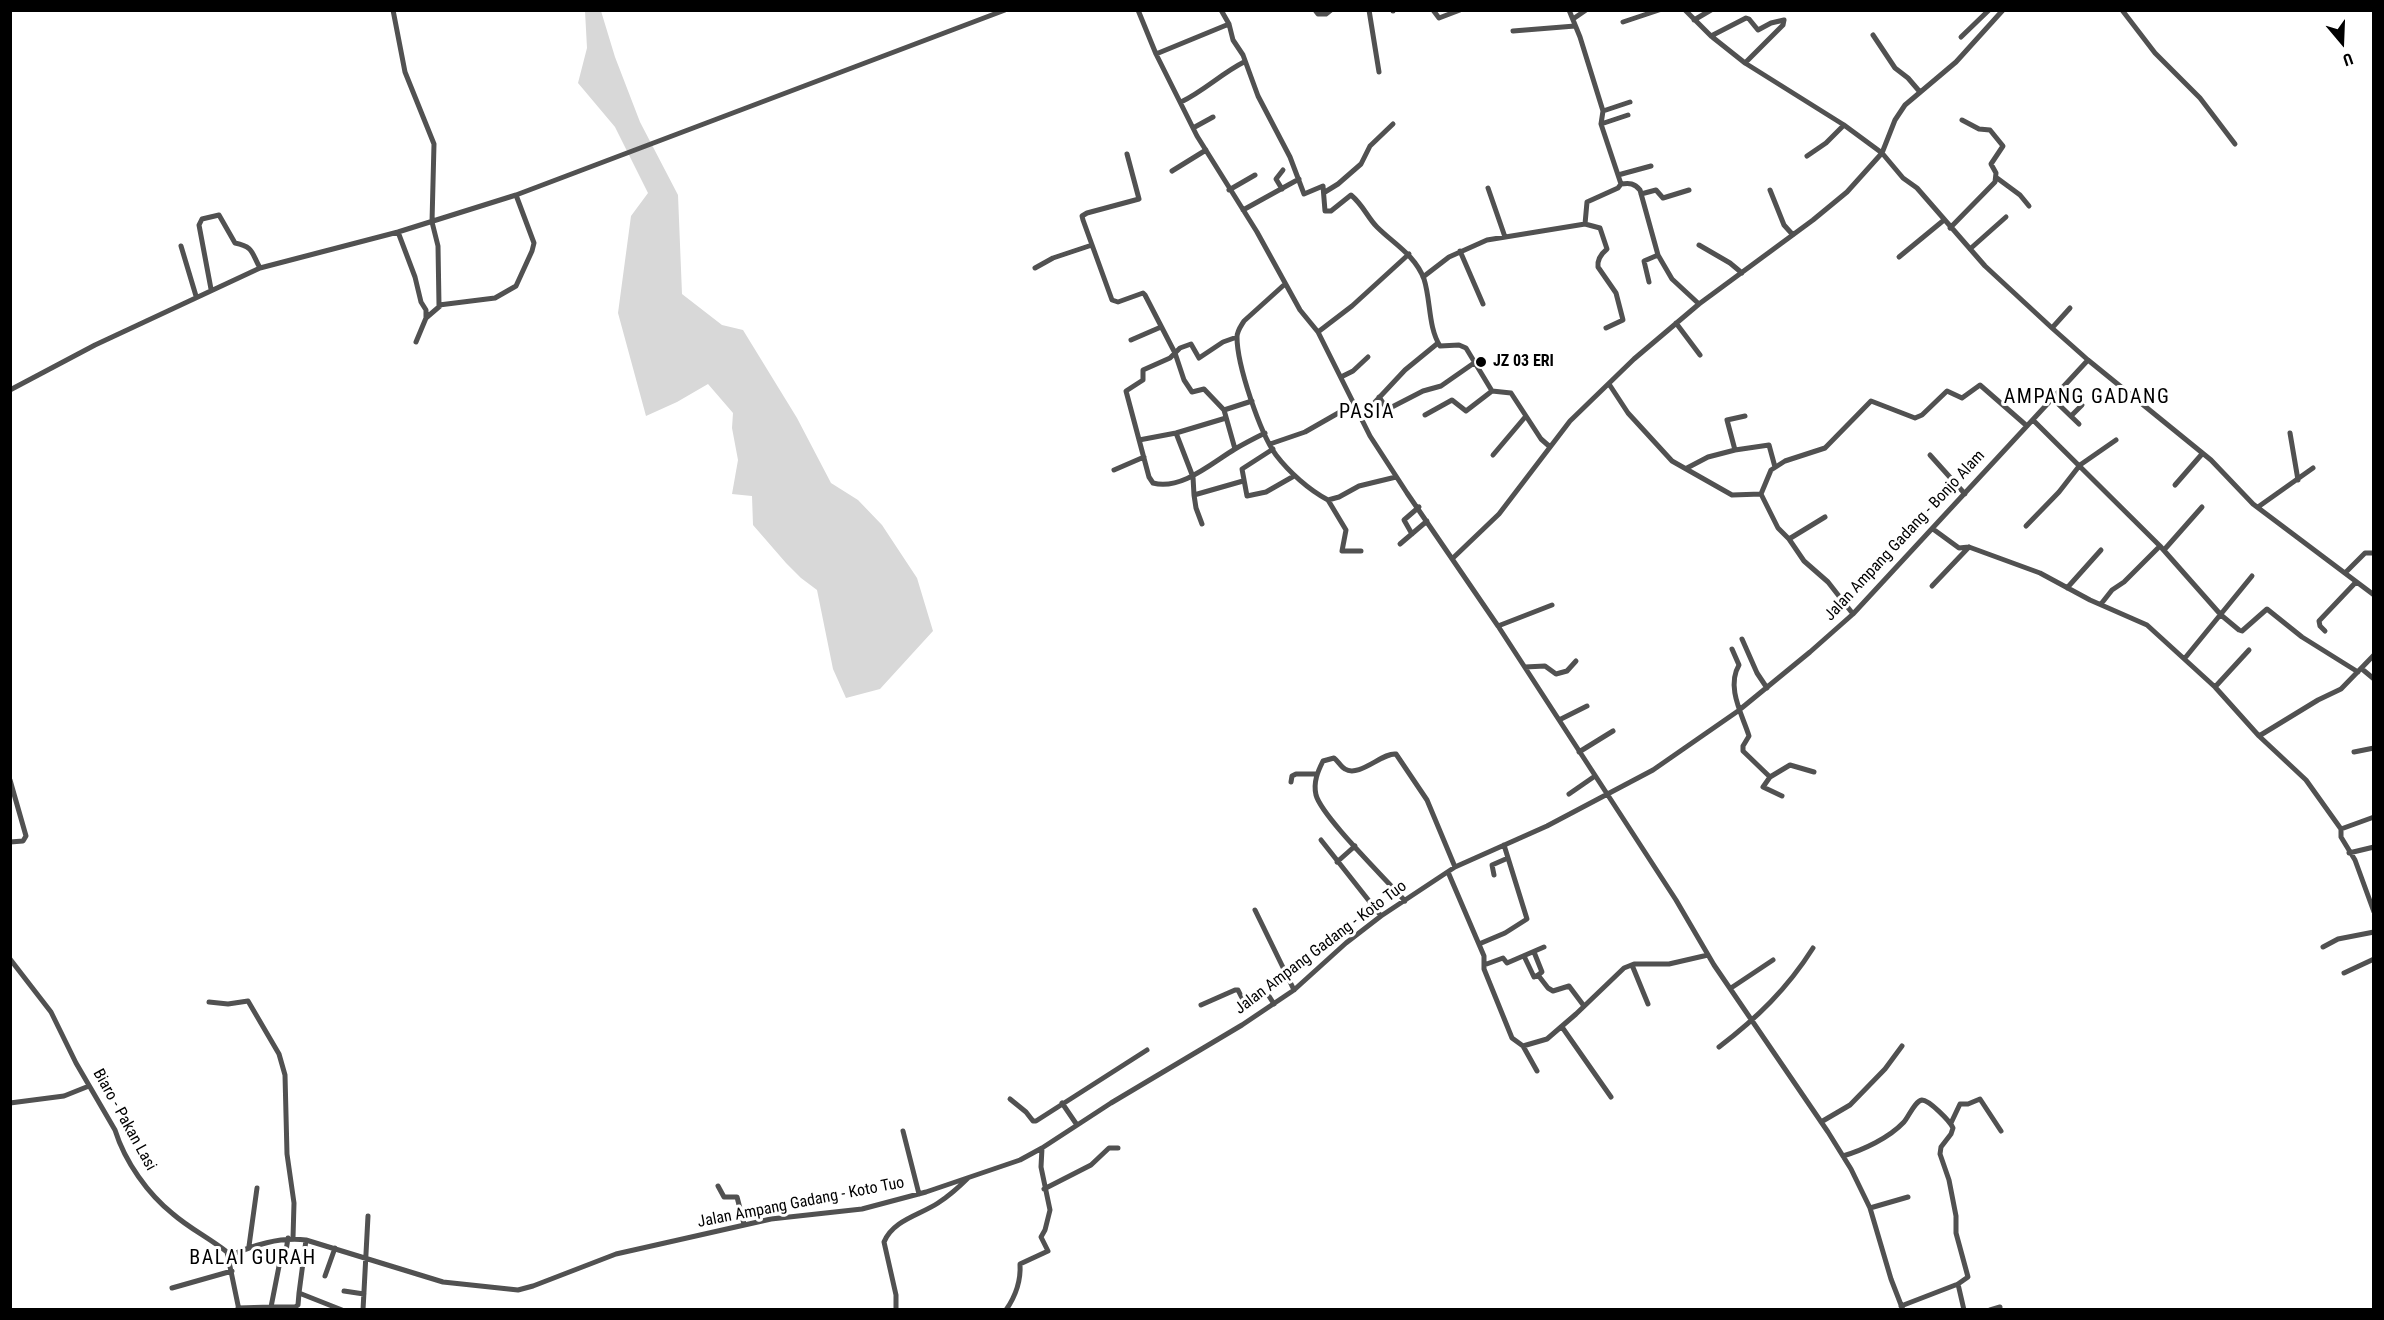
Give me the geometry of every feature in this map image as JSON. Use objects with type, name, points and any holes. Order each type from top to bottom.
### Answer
[{"type":"street","points":[[393,10],[405,72],[434,144],[432,222],[438,246],[437,299],[440,306]]},
{"type":"street","points":[[984,10],[987,17]]},
{"type":"street","points":[[10,390],[95,345],[260,268],[398,232],[516,195],[1005,10]]},
{"type":"street","points":[[1138,10],[1156,54],[1193,128],[1300,310],[1318,332],[1370,436],[1525,667],[1676,900],[1708,955],[1843,1156],[1870,1208],[1902,1308],[1966,1280],[1968,1273],[1956,1233],[1956,1216],[1949,1180],[1940,1154],[1941,1146],[1953,1131],[1951,1123],[1928,1102],[1918,1101],[1898,1127],[1862,1149],[1843,1156]]},
{"type":"street","points":[[1221,10],[1304,194],[1321,186],[1325,192],[1323,207],[1325,211],[1331,211],[1351,195],[1363,206],[1376,226],[1409,254],[1423,277],[1431,308],[1431,322],[1438,343],[1443,348],[1463,345],[1492,391]]},
{"type":"street","points":[[1315,10],[1318,14],[1326,14],[1331,10]]},
{"type":"street","points":[[1369,10],[1378,72]]},
{"type":"street","points":[[1433,10],[1439,18],[1460,10]]},
{"type":"street","points":[[1569,10],[1581,36],[1604,111],[1601,124],[1621,184]]},
{"type":"street","points":[[1573,19],[1586,10]]},
{"type":"street","points":[[1623,22],[1659,10]]},
{"type":"street","points":[[1685,10],[1711,36],[1745,63],[1844,125],[1882,153],[1903,178],[1917,188],[1950,228],[2001,281],[2052,328],[2225,472],[2258,507],[2373,595]]},
{"type":"street","points":[[1694,20],[1711,10]]},
{"type":"street","points":[[1961,37],[1989,10]]},
{"type":"street","points":[[1453,558],[1499,514],[1570,421],[1634,359],[1699,304],[1830,207],[1882,153],[1899,112],[1956,62],[2003,10]]},
{"type":"street","points":[[2122,10],[2155,52],[2200,98],[2235,144]]},
{"type":"street","points":[[1711,36],[1746,18],[1758,30],[1771,23],[1784,20],[1783,25],[1745,63]]},
{"type":"street","points":[[1156,54],[1229,24]]},
{"type":"street","points":[[1513,31],[1575,26]]},
{"type":"street","points":[[1873,35],[1895,68],[1920,92]]},
{"type":"street","points":[[1181,102],[1203,91],[1227,70],[1244,62]]},
{"type":"street","points":[[1604,111],[1630,102]]},
{"type":"street","points":[[1601,124],[1628,115]]},
{"type":"street","points":[[1193,128],[1213,117]]},
{"type":"street","points":[[1962,120],[1980,129],[1990,130],[2003,146],[1991,164],[1997,178],[2020,195],[2029,206]]},
{"type":"street","points":[[1325,192],[1361,164],[1370,146],[1393,124]]},
{"type":"street","points":[[1808,156],[1826,143],[1844,125]]},
{"type":"street","points":[[1172,171],[1206,150]]},
{"type":"street","points":[[1127,154],[1140,199],[1084,214],[1083,220],[1112,300],[1118,302],[1143,293],[1175,352],[1184,380],[1192,392],[1204,389],[1224,410],[1235,449]]},
{"type":"street","points":[[1618,176],[1651,166]]},
{"type":"street","points":[[1282,170],[1276,177],[1282,189]]},
{"type":"street","points":[[1229,190],[1255,175]]},
{"type":"street","points":[[1950,228],[1997,178]]},
{"type":"street","points":[[1243,210],[1299,179]]},
{"type":"street","points":[[1621,184],[1635,185],[1641,194],[1658,255],[1672,279],[1699,304]]},
{"type":"street","points":[[1585,224],[1585,204],[1618,188],[1621,184]]},
{"type":"street","points":[[1488,188],[1505,237]]},
{"type":"street","points":[[1641,194],[1656,190],[1663,198],[1689,189]]},
{"type":"street","points":[[1770,190],[1784,225],[1793,235]]},
{"type":"street","points":[[426,318],[440,306],[495,298],[516,286],[534,246],[516,195]]},
{"type":"street","points":[[211,289],[199,225],[202,219],[219,215],[235,243],[243,243],[249,248],[260,268]]},
{"type":"street","points":[[1970,249],[2006,217]]},
{"type":"street","points":[[1899,257],[1944,220]]},
{"type":"street","points":[[1423,277],[1460,251],[1487,240],[1540,230],[1578,227],[1585,224],[1599,228],[1603,237],[1607,249],[1599,258],[1598,267],[1616,293],[1623,320],[1606,328]]},
{"type":"street","points":[[398,232],[415,277],[421,302],[426,310],[426,318],[416,342]]},
{"type":"street","points":[[1035,268],[1053,258],[1092,245]]},
{"type":"street","points":[[1700,245],[1742,273]]},
{"type":"street","points":[[181,246],[196,296]]},
{"type":"street","points":[[1460,251],[1483,304]]},
{"type":"street","points":[[1318,332],[1352,306],[1409,254]]},
{"type":"street","points":[[1649,282],[1643,263],[1658,255]]},
{"type":"street","points":[[1285,284],[1240,327],[1237,337],[1245,380],[1272,447],[1294,476],[1328,500],[1346,530],[1342,551],[1361,550]]},
{"type":"street","points":[[2052,328],[2070,308]]},
{"type":"street","points":[[1676,323],[1700,355]]},
{"type":"street","points":[[1131,339],[1161,327]]},
{"type":"street","points":[[1237,337],[1223,342],[1199,358],[1191,344],[1175,352],[1170,358],[1143,370],[1143,380],[1126,392],[1151,480],[1156,484],[1193,477],[1235,449],[1265,433]]},
{"type":"street","points":[[1362,416],[1406,370],[1438,343]]},
{"type":"street","points":[[1341,377],[1353,371],[1368,357]]},
{"type":"street","name":"Jalan Ampang Gadang - Bonjo Alam","points":[[1608,795],[1653,770],[1738,711],[1853,614],[2088,360]]},
{"type":"street","points":[[1379,397],[1385,406],[1390,408],[1422,391],[1441,386],[1474,363]]},
{"type":"street","points":[[1609,384],[1628,413],[1669,458],[1732,495],[1761,494]]},
{"type":"street","points":[[1853,614],[1828,582],[1804,561],[1789,538],[1774,523],[1761,494],[1768,474],[1785,460],[1825,448],[1871,401],[1915,418],[1922,415],[1947,391],[1962,398],[1975,387],[1980,386],[2027,426]]},
{"type":"street","points":[[1425,415],[1452,400],[1466,411],[1492,391],[1511,393],[1549,446]]},
{"type":"street","points":[[2053,399],[2079,424]]},
{"type":"street","points":[[1224,410],[1252,401]]},
{"type":"street","points":[[1294,476],[1266,492],[1251,497],[1245,494],[1242,469],[1260,459],[1272,447],[1305,432],[1354,404]]},
{"type":"street","points":[[2071,416],[2082,405]]},
{"type":"street","points":[[1493,455],[1526,416]]},
{"type":"street","points":[[1735,450],[1727,420],[1745,416]]},
{"type":"street","points":[[1139,440],[1176,433],[1226,418]]},
{"type":"street","points":[[2033,420],[2162,548],[2221,615],[2242,631],[2249,628],[2267,609],[2302,637],[2373,679]]},
{"type":"street","points":[[1176,433],[1193,477],[1196,508],[1202,524]]},
{"type":"street","points":[[2290,433],[2298,480]]},
{"type":"street","points":[[2026,526],[2059,492],[2080,465],[2116,440]]},
{"type":"street","points":[[1687,468],[1708,457],[1769,445],[1775,467]]},
{"type":"street","points":[[2175,485],[2202,453]]},
{"type":"street","points":[[1930,455],[1965,494]]},
{"type":"street","points":[[1114,470],[1144,457]]},
{"type":"street","points":[[2258,507],[2313,468]]},
{"type":"street","points":[[1328,500],[1359,486],[1396,477]]},
{"type":"street","points":[[1194,495],[1243,481]]},
{"type":"street","points":[[1412,534],[1404,520],[1419,507]]},
{"type":"street","points":[[2101,604],[2112,590],[2162,548],[2202,507]]},
{"type":"street","points":[[1789,538],[1825,517]]},
{"type":"street","points":[[1400,544],[1427,520]]},
{"type":"street","points":[[1933,529],[1959,548],[1969,547],[2040,573],[2147,625],[2185,658],[2215,687],[2259,736],[2306,780],[2341,829],[2341,837],[2349,854],[2355,860],[2373,912]]},
{"type":"street","points":[[1932,586],[1969,547]]},
{"type":"street","points":[[2067,588],[2101,550]]},
{"type":"street","points":[[2345,573],[2365,554],[2373,553]]},
{"type":"street","points":[[2185,658],[2252,576]]},
{"type":"street","points":[[2325,631],[2319,621],[2356,582]]},
{"type":"street","points":[[1498,626],[1552,604]]},
{"type":"street","points":[[1742,639],[1755,669],[1767,688]]},
{"type":"street","points":[[1732,649],[1739,665],[1734,674],[1738,711],[1748,734],[1743,751],[1770,777]]},
{"type":"street","points":[[2215,687],[2249,650]]},
{"type":"street","points":[[2259,736],[2318,700],[2341,689],[2373,655]]},
{"type":"street","points":[[1525,667],[1545,666],[1556,674],[1567,671],[1576,661]]},
{"type":"street","points":[[1559,720],[1587,706]]},
{"type":"street","points":[[1579,752],[1613,731]]},
{"type":"street","points":[[2354,752],[2373,748]]},
{"type":"street","points":[[1406,900],[1355,846],[1317,799],[1315,786],[1317,774],[1324,760],[1334,758],[1349,770],[1369,766],[1391,753],[1396,754],[1427,800],[1455,867]]},
{"type":"street","points":[[1782,796],[1764,787],[1770,777],[1790,765],[1814,772]]},
{"type":"street","points":[[1291,782],[1292,776],[1296,774],[1317,774]]},
{"type":"street","points":[[1569,794],[1595,776]]},
{"type":"street","points":[[10,780],[26,836],[23,841],[10,842]]},
{"type":"street","name":"Jalan Ampang Gadang - Koto Tuo","points":[[229,1256],[249,1246],[256,1247],[272,1241],[291,1238],[335,1248],[454,1284],[518,1290],[616,1254],[744,1224],[862,1209],[919,1194],[1020,1160],[1042,1148],[1274,1004],[1294,990],[1346,943],[1381,916],[1455,867],[1608,795]]},
{"type":"street","points":[[2341,829],[2373,817]]},
{"type":"street","points":[[1321,840],[1381,916]]},
{"type":"street","points":[[1479,944],[1506,933],[1527,919],[1504,845]]},
{"type":"street","points":[[1337,862],[1355,846]]},
{"type":"street","points":[[2349,854],[2373,846]]},
{"type":"street","points":[[1494,875],[1492,865],[1508,858]]},
{"type":"street","points":[[1449,872],[1484,956],[1484,965],[1512,1038],[1523,1046],[1537,1071]]},
{"type":"street","points":[[1255,910],[1294,990]]},
{"type":"street","points":[[2323,947],[2348,937],[2373,932]]},
{"type":"street","points":[[1484,965],[1503,958],[1508,963],[1544,947]]},
{"type":"street","points":[[1719,1047],[1753,1021],[1790,981],[1813,948]]},
{"type":"street","points":[[1534,952],[1542,972],[1538,975]]},
{"type":"street","points":[[1523,1046],[1547,1039],[1621,970],[1632,965],[1669,964],[1708,955]]},
{"type":"street","points":[[1524,956],[1534,976],[1538,975],[1551,990],[1556,992],[1569,987],[1584,1006]]},
{"type":"street","name":"Biaro - Pakan Lasi","points":[[10,959],[51,1012],[130,1163],[150,1192],[172,1214],[206,1235],[229,1256]]},
{"type":"street","points":[[2344,973],[2373,959]]},
{"type":"street","points":[[1731,988],[1773,960]]},
{"type":"street","points":[[1632,965],[1648,1004]]},
{"type":"street","points":[[1201,1005],[1235,990],[1238,990],[1245,1000],[1268,993],[1274,1004]]},
{"type":"street","points":[[209,1002],[228,1004],[248,1001],[279,1054],[285,1075],[287,1154],[294,1203],[291,1238],[286,1251],[281,1256],[271,1307]]},
{"type":"street","points":[[1562,1027],[1611,1097]]},
{"type":"street","points":[[1821,1122],[1850,1105],[1885,1069],[1902,1046]]},
{"type":"street","points":[[1010,1099],[1034,1122],[1062,1102],[1147,1050]]},
{"type":"street","points":[[10,1103],[64,1096],[90,1086]]},
{"type":"street","points":[[1951,1123],[1960,1104],[1968,1104],[1980,1099],[2001,1131]]},
{"type":"street","points":[[1062,1102],[1077,1125]]},
{"type":"street","points":[[903,1131],[919,1194]]},
{"type":"street","points":[[1006,1310],[1012,1302],[1020,1276],[1020,1264],[1048,1251],[1041,1237],[1050,1214],[1041,1167],[1042,1148]]},
{"type":"street","points":[[1044,1189],[1092,1165],[1109,1149],[1118,1148]]},
{"type":"street","points":[[896,1310],[896,1295],[885,1252],[884,1242],[887,1235],[905,1220],[941,1201],[969,1177]]},
{"type":"street","points":[[718,1186],[724,1197],[737,1197],[744,1224]]},
{"type":"street","points":[[249,1246],[257,1188]]},
{"type":"street","points":[[1870,1208],[1908,1197]]},
{"type":"street","points":[[363,1310],[368,1216]]},
{"type":"street","points":[[229,1256],[238,1309],[295,1307],[298,1305],[306,1240]]},
{"type":"street","points":[[325,1276],[335,1248]]},
{"type":"street","points":[[172,1287],[232,1271]]},
{"type":"street","points":[[1959,1284],[1964,1310]]},
{"type":"street","points":[[344,1291],[364,1294]]},
{"type":"street","points":[[299,1293],[342,1310]]},
{"type":"street","points":[[1990,1310],[2000,1306]]},
{"type":"shaded area","points":[[585,11],[601,11],[615,57],[640,122],[678,195],[682,294],[722,325],[743,330],[797,418],[831,483],[858,500],[882,525],[917,578],[933,631],[880,689],[846,698],[833,669],[817,590],[786,563],[753,525],[752,496],[732,494],[738,460],[732,428],[733,413],[708,384],[646,416],[618,313],[631,216],[648,193],[615,127],[578,83],[587,48]]},
{"type":"place","name":"JZ 03 ERI","points":[[1481,362]]},
{"type":"district","name":"AMPANG GADANG","points":[[2087,398]]},
{"type":"district","name":"PASIA","points":[[1367,413]]},
{"type":"district","name":"BALAI GURAH","points":[[253,1259]]}]
